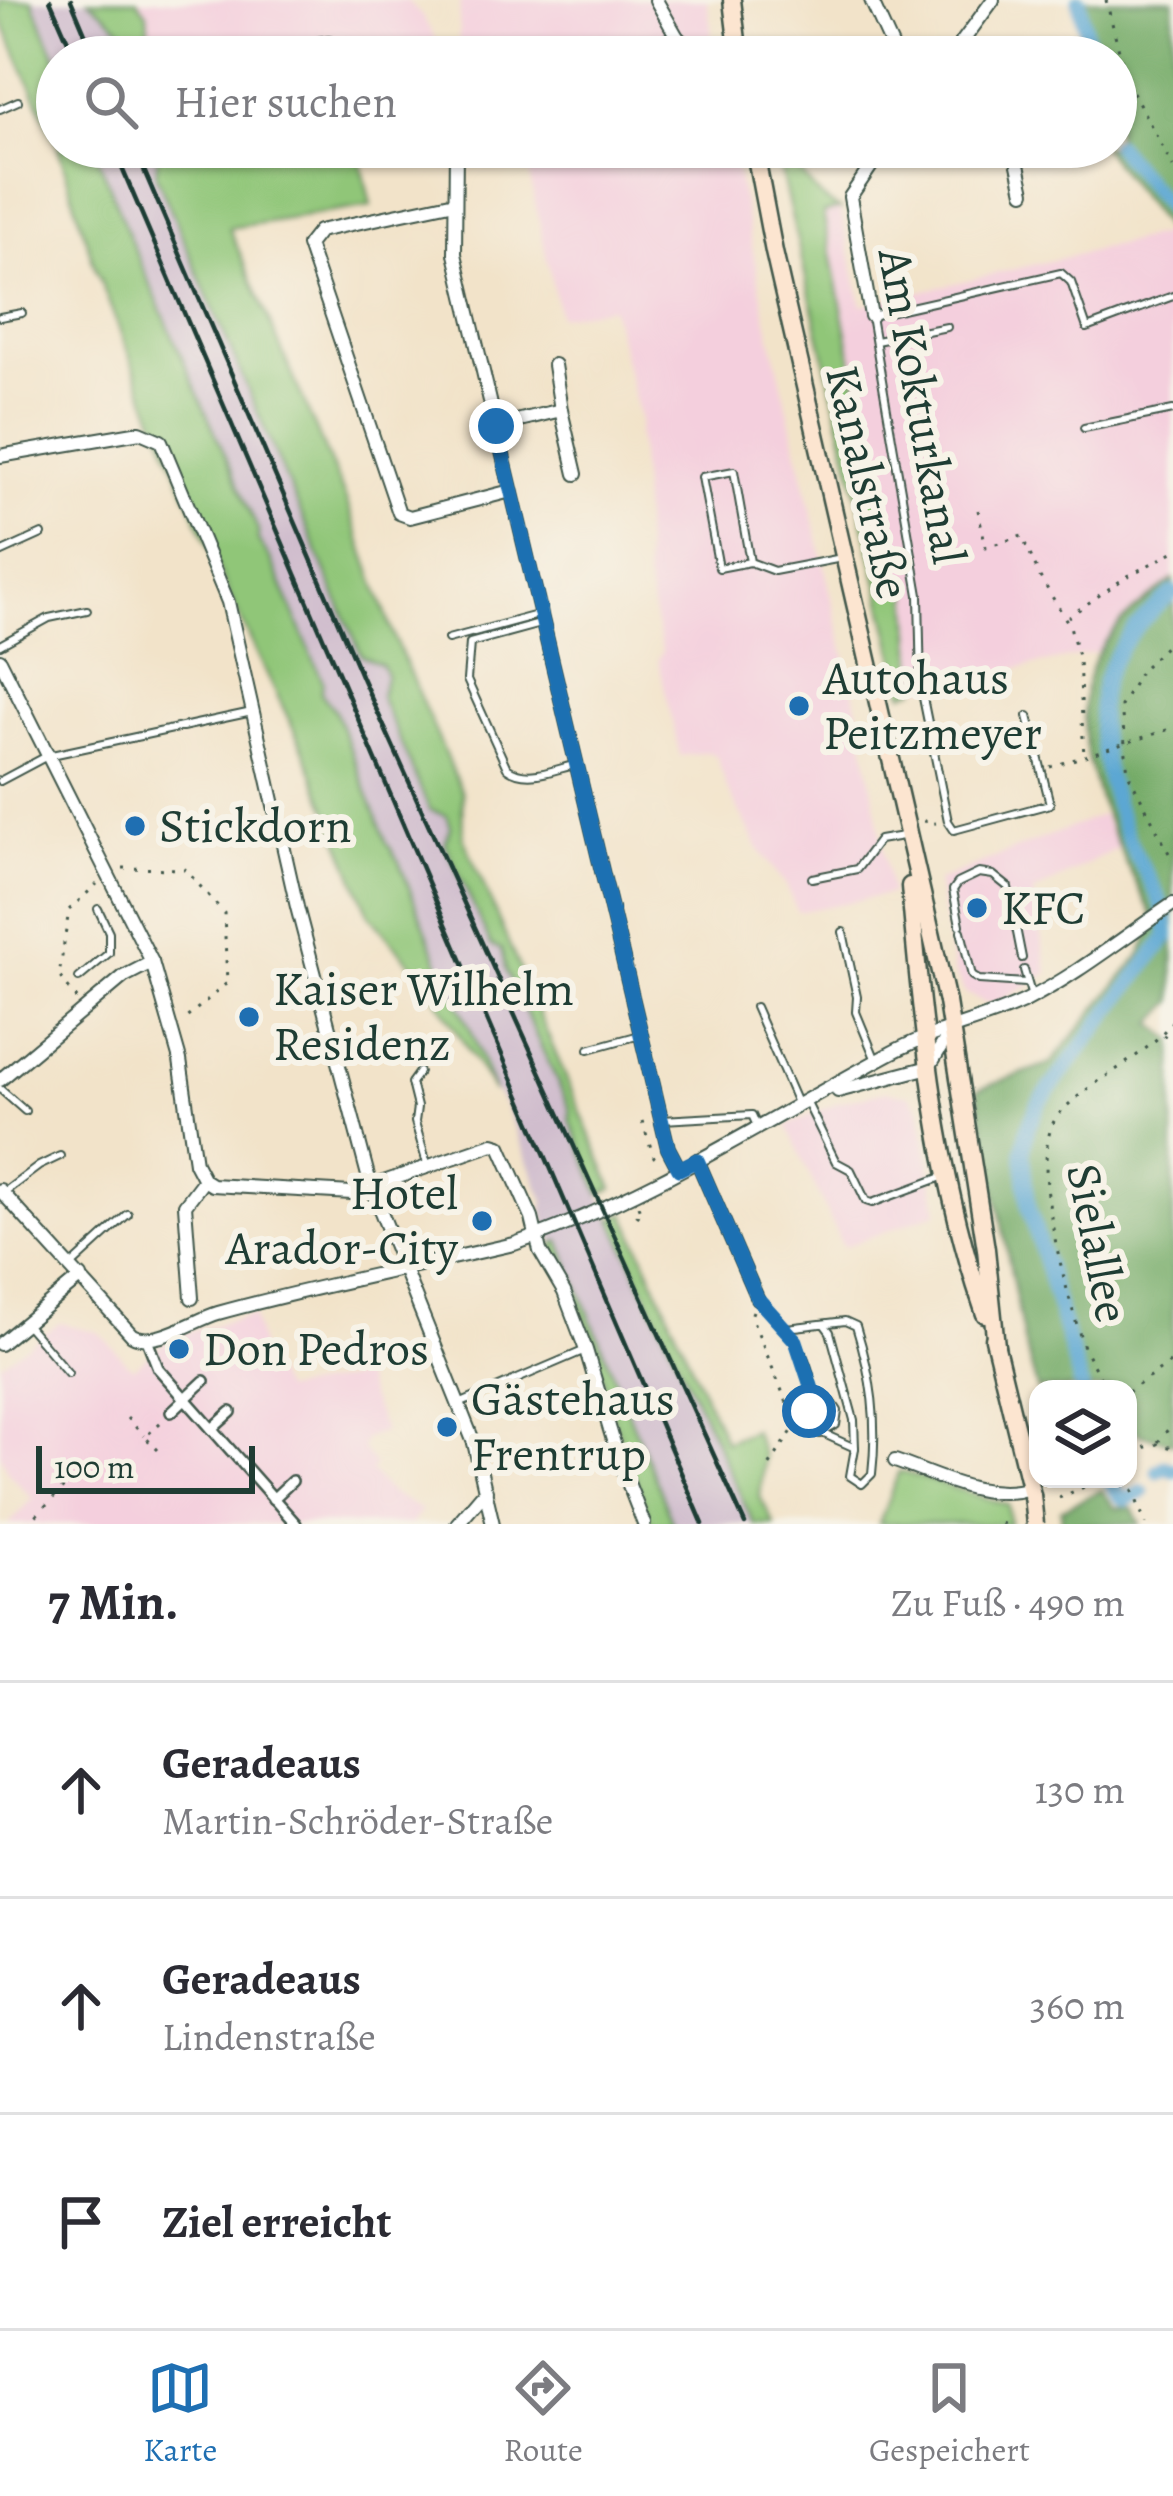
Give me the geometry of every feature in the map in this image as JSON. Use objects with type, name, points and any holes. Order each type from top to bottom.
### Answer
[{"type":"main road","points":[[732,0],[737,36]]},
{"type":"main road","name":"Kanalstraße","points":[[758,168],[951,1031],[986,1249],[996,1346]]},
{"type":"main road","name":"Kanalstraße","points":[[906,836],[924,1035],[947,1176],[965,1256],[996,1346],[1032,1491],[1035,1524]]},
{"type":"street","points":[[656,0],[676,36]]},
{"type":"street","points":[[871,0],[887,36]]},
{"type":"street","points":[[966,36],[993,0]]},
{"type":"street","points":[[456,168],[455,254],[662,1120],[679,1169]]},
{"type":"street","name":"Am Kokturkanal","points":[[870,168],[850,197],[871,316]]},
{"type":"street","points":[[1019,168],[1024,192]]},
{"type":"street","points":[[455,202],[319,231],[308,245],[399,513],[410,517],[511,491]]},
{"type":"street","points":[[554,365],[576,474]]},
{"type":"street","points":[[496,426],[561,410]]},
{"type":"street","points":[[0,456],[140,432],[160,441],[228,602],[296,907],[371,1187],[459,1404],[493,1524]]},
{"type":"street","points":[[0,661],[152,962],[185,1058],[194,1163],[204,1180],[212,1185],[352,1192],[500,1145],[586,1350],[644,1524]]},
{"type":"street","points":[[1,1192],[133,1335],[147,1340],[254,1304],[537,1237],[697,1160],[924,1035],[951,1031],[1032,997],[1173,904]]},
{"type":"street","points":[[0,1084],[84,1008],[123,977],[152,962]]},
{"type":"street","points":[[807,1102],[929,1067],[951,1031]]},
{"type":"street","points":[[697,1160],[757,1298]]},
{"type":"street","points":[[192,1298],[185,1205],[204,1180]]},
{"type":"street","points":[[0,1344],[27,1325],[76,1272]]},
{"type":"street","points":[[147,1340],[158,1368],[296,1524]]},
{"type":"street","points":[[171,1412],[204,1381]]},
{"type":"street","points":[[212,1429],[231,1412]]},
{"type":"street","points":[[895,1461],[983,1491],[1032,1491]]},
{"type":"street","points":[[273,1499],[292,1481]]},
{"type":"street","points":[[457,1524],[486,1490]]},
{"type":"lane","points":[[0,109],[19,101]]},
{"type":"lane","points":[[871,316],[1060,273],[1071,282],[1087,328],[1173,296]]},
{"type":"lane","points":[[0,317],[22,314]]},
{"type":"lane","name":"Am Kokturkanal","points":[[871,316],[919,595],[921,688],[948,821],[954,830],[1050,804],[1042,770]]},
{"type":"lane","points":[[876,341],[946,327]]},
{"type":"lane","points":[[1084,428],[1173,410]]},
{"type":"lane","points":[[751,562],[734,471],[702,476],[719,568],[751,562],[774,572],[845,557]]},
{"type":"lane","points":[[0,553],[42,534]]},
{"type":"lane","points":[[0,645],[49,618],[87,610]]},
{"type":"lane","points":[[448,639],[542,619]]},
{"type":"lane","points":[[542,619],[470,644],[467,680],[507,768],[518,776],[531,776],[578,764]]},
{"type":"lane","points":[[0,782],[47,756],[255,711]]},
{"type":"lane","points":[[1028,716],[1042,770]]},
{"type":"lane","points":[[812,878],[856,869],[879,839],[906,836]]},
{"type":"lane","points":[[1022,958],[1008,887],[1002,880],[979,874],[958,883],[953,890],[972,976],[1026,983]]},
{"type":"lane","points":[[79,978],[109,953],[109,932],[98,909]]},
{"type":"lane","points":[[843,932],[856,1012],[876,1061]]},
{"type":"lane","points":[[1024,970],[1032,997]]},
{"type":"lane","points":[[755,1007],[836,1162],[850,1170],[866,1202],[947,1176]]},
{"type":"lane","points":[[589,1048],[643,1034]]},
{"type":"lane","points":[[419,1072],[411,1083],[415,1122],[428,1167]]},
{"type":"lane","points":[[0,1084],[25,1111]]},
{"type":"lane","points":[[662,1120],[752,1115],[758,1126]]},
{"type":"lane","points":[[1,1192],[60,1156]]},
{"type":"lane","points":[[76,1272],[128,1214]]},
{"type":"lane","points":[[757,1298],[787,1328],[810,1377],[809,1422],[820,1434],[855,1448]]},
{"type":"lane","points":[[787,1328],[844,1321],[856,1326],[874,1392],[872,1474],[862,1484],[850,1476],[854,1420],[830,1331],[824,1324]]},
{"type":"lane","points":[[27,1325],[68,1373]]},
{"type":"lane","points":[[459,1404],[586,1350]]},
{"type":"lane","points":[[812,1397],[832,1402],[838,1411],[836,1425],[820,1434]]},
{"type":"path","points":[[1106,0],[1115,36]]},
{"type":"path","points":[[1137,100],[1173,167]]},
{"type":"path","points":[[978,510],[986,547],[1022,536],[1066,618],[1079,660],[1084,757]]},
{"type":"path","points":[[1066,618],[1173,552]]},
{"type":"path","points":[[1173,639],[1141,670],[1121,706],[1128,773],[1173,861]]},
{"type":"path","points":[[1042,770],[1173,728]]},
{"type":"path","points":[[924,820],[932,823]]},
{"type":"path","points":[[84,1008],[59,976],[69,910],[105,871],[185,869],[224,913],[227,983],[172,1027]]},
{"type":"path","name":"Sielallee","points":[[1101,1380],[1082,1343],[1044,1185],[1047,1136],[1054,1119],[1088,1086],[1148,1050],[1173,1020]]},
{"type":"path","points":[[1162,1034],[1173,1042]]},
{"type":"path","points":[[642,1120],[654,1157]]},
{"type":"path","points":[[640,1210],[637,1215],[642,1220]]},
{"type":"path","points":[[757,1298],[752,1316],[796,1425],[769,1466]]},
{"type":"path","points":[[1137,1386],[1173,1361]]},
{"type":"path","points":[[146,1437],[171,1412]]},
{"type":"path","points":[[127,1418],[158,1450]]},
{"type":"path","points":[[1157,1444],[1173,1423]]},
{"type":"path","points":[[1138,1449],[1157,1444],[1173,1448]]},
{"type":"path","points":[[28,1524],[85,1465]]},
{"type":"path","points":[[1059,1498],[1082,1488]]},
{"type":"path","points":[[1130,1488],[1146,1524]]},
{"type":"shaded area","points":[[32,0],[89,0],[130,36],[47,36]]},
{"type":"shaded area","points":[[137,0],[406,0],[434,36],[148,36],[146,13]]},
{"type":"shaded area","points":[[460,0],[707,0],[712,35],[710,36],[459,36]]},
{"type":"shaded area","points":[[102,168],[157,168],[311,540],[362,655],[382,665],[430,810],[447,816],[451,827],[445,844],[491,944],[501,949],[506,971],[570,1109],[570,1120],[600,1194],[754,1524],[652,1524],[614,1420],[594,1345],[553,1252],[543,1214],[545,1201],[387,843],[335,711],[321,693],[323,682]]},
{"type":"shaded area","points":[[528,168],[736,168],[861,723],[891,894],[797,912],[786,885],[760,851],[727,788],[717,757],[709,752],[680,756],[646,578],[640,421],[611,307],[559,316]]},
{"type":"shaded area","points":[[840,209],[862,305],[1164,234],[1173,239],[1173,580],[1131,611],[1098,652],[916,689],[909,580],[896,582],[823,213]]},
{"type":"shaded area","points":[[1102,815],[1118,848],[1033,893],[1048,973],[999,1002],[987,1003],[965,993],[954,972],[937,881]]},
{"type":"shaded area","points":[[886,1091],[910,1095],[920,1109],[938,1212],[843,1247],[787,1126],[839,1102]]},
{"type":"shaded area","points":[[253,1315],[261,1351],[283,1391],[362,1377],[384,1431],[365,1439],[362,1449],[375,1466],[370,1470],[386,1490],[421,1510],[412,1524],[9,1524],[32,1498],[9,1473],[0,1453],[0,1364],[60,1323],[98,1332],[133,1368],[164,1343]]},
{"type":"green space","points":[[0,0],[32,0],[47,36],[36,36],[36,97],[0,16]]},
{"type":"green space","points":[[89,0],[137,0],[147,13],[149,36],[130,36]]},
{"type":"green space","points":[[1075,0],[1173,0],[1173,239],[1118,168],[1137,168],[1137,36],[1082,36]]},
{"type":"green space","points":[[64,168],[102,168],[494,1092],[427,983],[369,914],[305,753],[231,599],[94,265]]},
{"type":"green space","points":[[157,168],[363,168],[371,206],[229,228],[345,497],[395,640],[462,793],[463,837],[613,1188],[600,1194],[570,1120],[570,1109],[506,971],[501,949],[491,945],[445,843],[451,827],[447,816],[430,810],[380,696],[386,675],[382,665],[362,656]]},
{"type":"green space","points":[[780,168],[799,168],[840,209],[823,213],[896,581],[908,579],[916,689],[904,693]]},
{"type":"green space","points":[[1173,580],[1173,1002],[1153,1024],[1173,1039],[1173,1443],[1137,1432],[1137,1380],[1035,1380],[977,1090],[1051,1063],[1142,953],[1155,920],[1096,788],[1083,716],[1087,681],[1100,650],[1143,603]]},
{"type":"green space","points":[[625,1213],[725,1442],[753,1430],[764,1457],[760,1497],[774,1524],[754,1524],[612,1219]]},
{"type":"green space","points":[[560,1241],[673,1524],[652,1524],[614,1420],[594,1345],[553,1252]]},
{"type":"green space","points":[[899,1471],[1008,1505],[1010,1524],[879,1524]]},
{"type":"green space","points":[[1102,1490],[1115,1508],[1133,1508],[1141,1524],[1062,1524],[1061,1510]]},
{"type":"waterway","points":[[1079,0],[1087,36]]},
{"type":"waterway","points":[[1135,168],[1173,214]]},
{"type":"waterway","points":[[1079,1380],[1029,1208],[1023,1152],[1039,1103],[1167,937],[1160,900],[1115,804],[1100,711],[1108,671],[1120,648],[1173,593]]},
{"type":"waterway","points":[[1158,1471],[1173,1470]]},
{"type":"waterway","points":[[1115,1488],[1127,1499],[1142,1492]]},
{"type":"railway","points":[[50,0],[66,36]]},
{"type":"railway","points":[[71,0],[86,36]]},
{"type":"railway","points":[[122,168],[703,1524]]},
{"type":"railway","points":[[143,168],[363,680],[745,1524]]},
{"type":"place","name":"Autohaus Peitzmeyer","points":[[799,706]]},
{"type":"place","name":"Stickdorn","points":[[135,826]]},
{"type":"place","name":"KFC","points":[[977,908]]},
{"type":"place","name":"Kaiser Wilhelm Residenz","points":[[249,1017]]},
{"type":"place","name":"Hotel Arador-City","points":[[482,1221]]},
{"type":"place","name":"Don Pedros","points":[[179,1349]]},
{"type":"place","name":"Gästehaus Frentrup","points":[[447,1427]]},
{"type":"route","points":[[496,426],[668,1148],[679,1169],[697,1160],[757,1298],[796,1341],[810,1377],[809,1411]]}]
